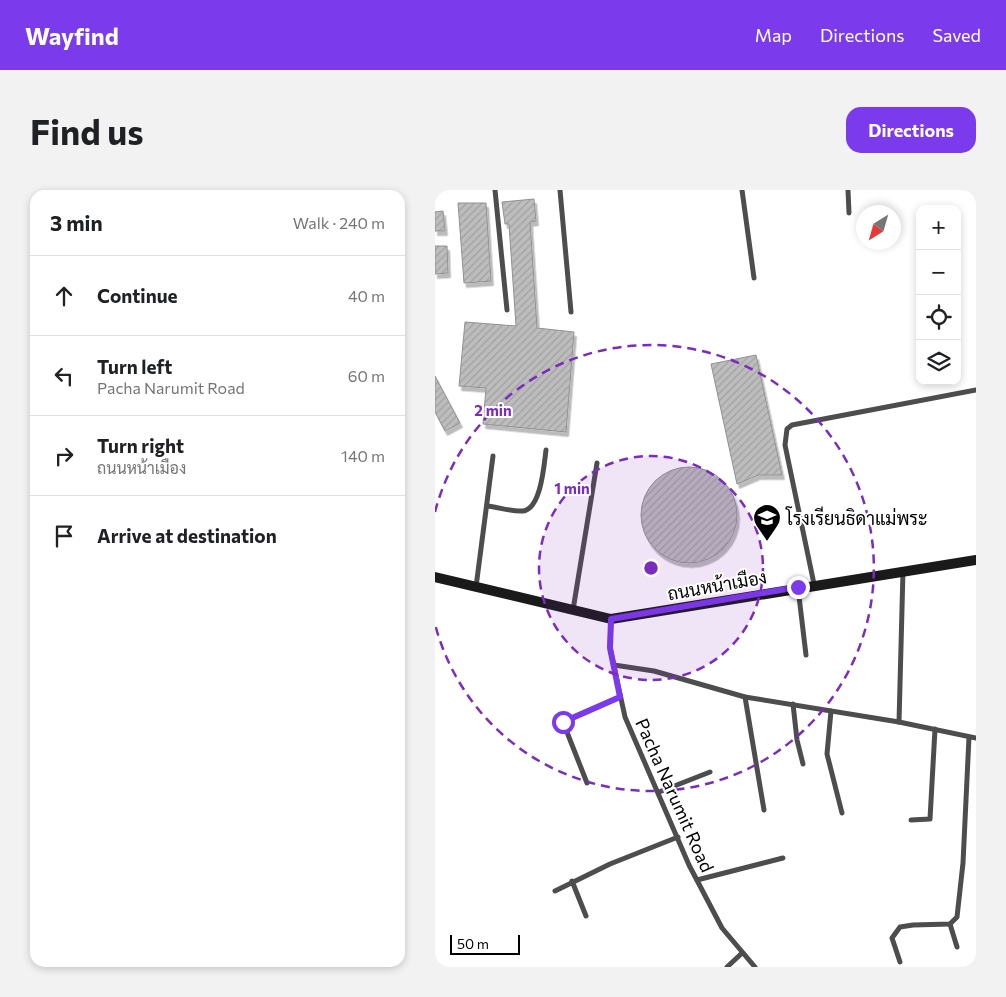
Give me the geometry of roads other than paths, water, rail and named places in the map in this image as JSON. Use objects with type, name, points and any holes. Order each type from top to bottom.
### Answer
[{"type":"street","points":[[495,190],[507,310]]},
{"type":"street","points":[[560,190],[571,312]]},
{"type":"street","points":[[742,190],[755,278]]},
{"type":"street","points":[[848,190],[849,213]]},
{"type":"street","points":[[814,584],[785,445],[787,429],[792,425],[976,390]]},
{"type":"street","points":[[487,506],[522,511],[530,508],[537,498],[547,450]]},
{"type":"street","points":[[476,587],[493,456]]},
{"type":"street","points":[[573,611],[597,463]]},
{"type":"street","name":"ถนนหน้าเมือง","points":[[611,619],[814,584],[976,560]]},
{"type":"street","points":[[899,722],[903,571]]},
{"type":"street","points":[[435,577],[611,619]]},
{"type":"street","points":[[798,587],[806,655]]},
{"type":"street","name":"Pacha Narumit Road","points":[[611,619],[610,648],[625,717],[697,880],[722,928],[741,954],[755,967]]},
{"type":"street","points":[[614,665],[653,672],[745,697],[899,722],[976,738]]},
{"type":"street","points":[[587,783],[563,722],[620,697]]},
{"type":"street","points":[[745,697],[764,810]]},
{"type":"street","points":[[793,704],[797,740],[803,764]]},
{"type":"street","points":[[831,710],[827,754],[842,813]]},
{"type":"street","points":[[911,820],[930,819],[935,729]]},
{"type":"street","points":[[900,962],[892,938],[900,927],[950,924],[957,917],[969,736]]},
{"type":"street","points":[[659,792],[710,772]]},
{"type":"street","points":[[555,891],[572,881],[678,837]]},
{"type":"street","points":[[697,880],[783,858]]},
{"type":"street","points":[[572,881],[586,916]]},
{"type":"street","points":[[950,924],[957,947]]},
{"type":"street","points":[[727,967],[741,954]]},
{"type":"place","name":"โรงเรียนธิดาแม่พระ","points":[[767,542]]}]
